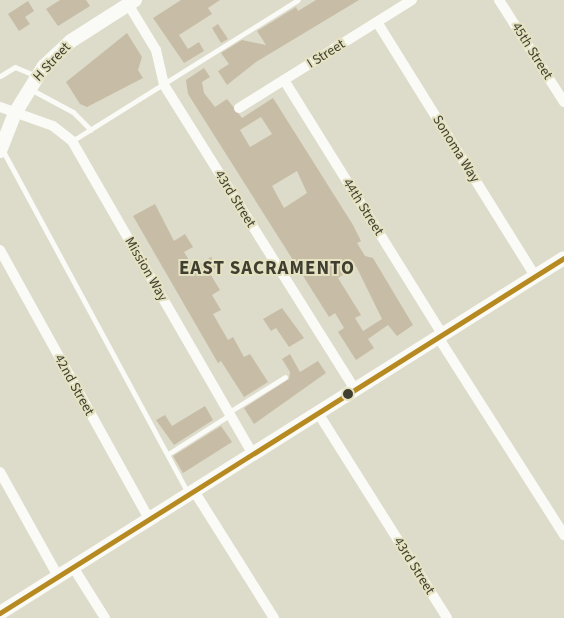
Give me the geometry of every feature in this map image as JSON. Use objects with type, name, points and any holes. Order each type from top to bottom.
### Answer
[{"type":"main road","name":"H Street","points":[[1,149],[15,113],[32,82],[71,41],[131,2]]},
{"type":"main road","points":[[1,610],[192,493],[564,258]]},
{"type":"street","name":"I Street","points":[[239,108],[412,0]]},
{"type":"street","name":"45th Street","points":[[499,0],[564,102]]},
{"type":"street","name":"43rd Street","points":[[131,2],[156,50],[164,85],[355,389]]},
{"type":"street","name":"Sonoma Way","points":[[377,22],[535,276]]},
{"type":"street","name":"44th Street","points":[[284,80],[564,535]]},
{"type":"street","points":[[0,107],[15,113]]},
{"type":"street","name":"Mission Way","points":[[15,113],[52,126],[72,141],[254,454]]},
{"type":"street","name":"42nd Street","points":[[0,250],[149,519]]},
{"type":"street","name":"43rd Street","points":[[318,413],[447,618]]},
{"type":"street","points":[[0,472],[58,576]]},
{"type":"street","points":[[192,493],[274,618]]},
{"type":"street","points":[[73,567],[105,618]]},
{"type":"lane","points":[[72,141],[298,0]]},
{"type":"lane","points":[[0,76],[15,67],[72,112],[91,130]]},
{"type":"lane","points":[[1,149],[168,454],[192,493]]},
{"type":"lane","points":[[168,454],[285,377]]},
{"type":"building","points":[[60,0],[86,0],[90,6],[58,26],[46,9]]},
{"type":"building","points":[[181,0],[220,0],[208,8],[212,14],[179,35],[188,49],[199,42],[204,51],[184,63],[153,18]]},
{"type":"building","points":[[316,0],[359,0],[256,62],[227,85],[218,71],[229,64],[221,53],[242,40],[266,45],[257,31],[296,7],[298,11]]},
{"type":"building","points":[[28,1],[34,11],[25,17],[30,24],[19,31],[8,14]]},
{"type":"building","points":[[218,24],[228,39],[221,43],[212,28]]},
{"type":"building","points":[[127,33],[142,57],[138,70],[143,78],[87,107],[80,104],[66,82]]},
{"type":"building","points":[[204,68],[210,77],[202,82],[204,93],[215,107],[227,99],[242,118],[273,98],[353,225],[361,241],[357,243],[365,256],[373,258],[413,325],[397,336],[388,325],[368,339],[374,348],[356,360],[338,332],[344,328],[335,313],[329,317],[188,94],[186,80]],"holes":[[[261,117],[272,134],[250,147],[240,130]],[[297,171],[307,193],[284,208],[272,186]],[[356,266],[382,319],[363,331],[355,318],[361,315],[338,278]]]},
{"type":"building","points":[[155,204],[174,241],[185,234],[193,247],[184,252],[194,268],[211,257],[217,267],[209,272],[220,290],[212,295],[221,310],[213,314],[228,340],[233,337],[244,357],[250,354],[268,382],[244,397],[221,361],[218,363],[133,216]]},
{"type":"building","points":[[282,308],[304,338],[289,347],[276,328],[271,331],[263,319]]},
{"type":"building","points":[[290,354],[300,372],[318,361],[326,373],[254,424],[244,408],[289,379],[290,372],[282,359]]},
{"type":"building","points":[[205,406],[213,420],[174,445],[156,420],[165,415],[172,426]]},
{"type":"building","points":[[221,426],[232,442],[183,473],[173,456]]},
{"type":"transit line","points":[[0,613],[564,258]]},
{"type":"district","name":"EAST SACRAMENTO","points":[[267,269]]}]
